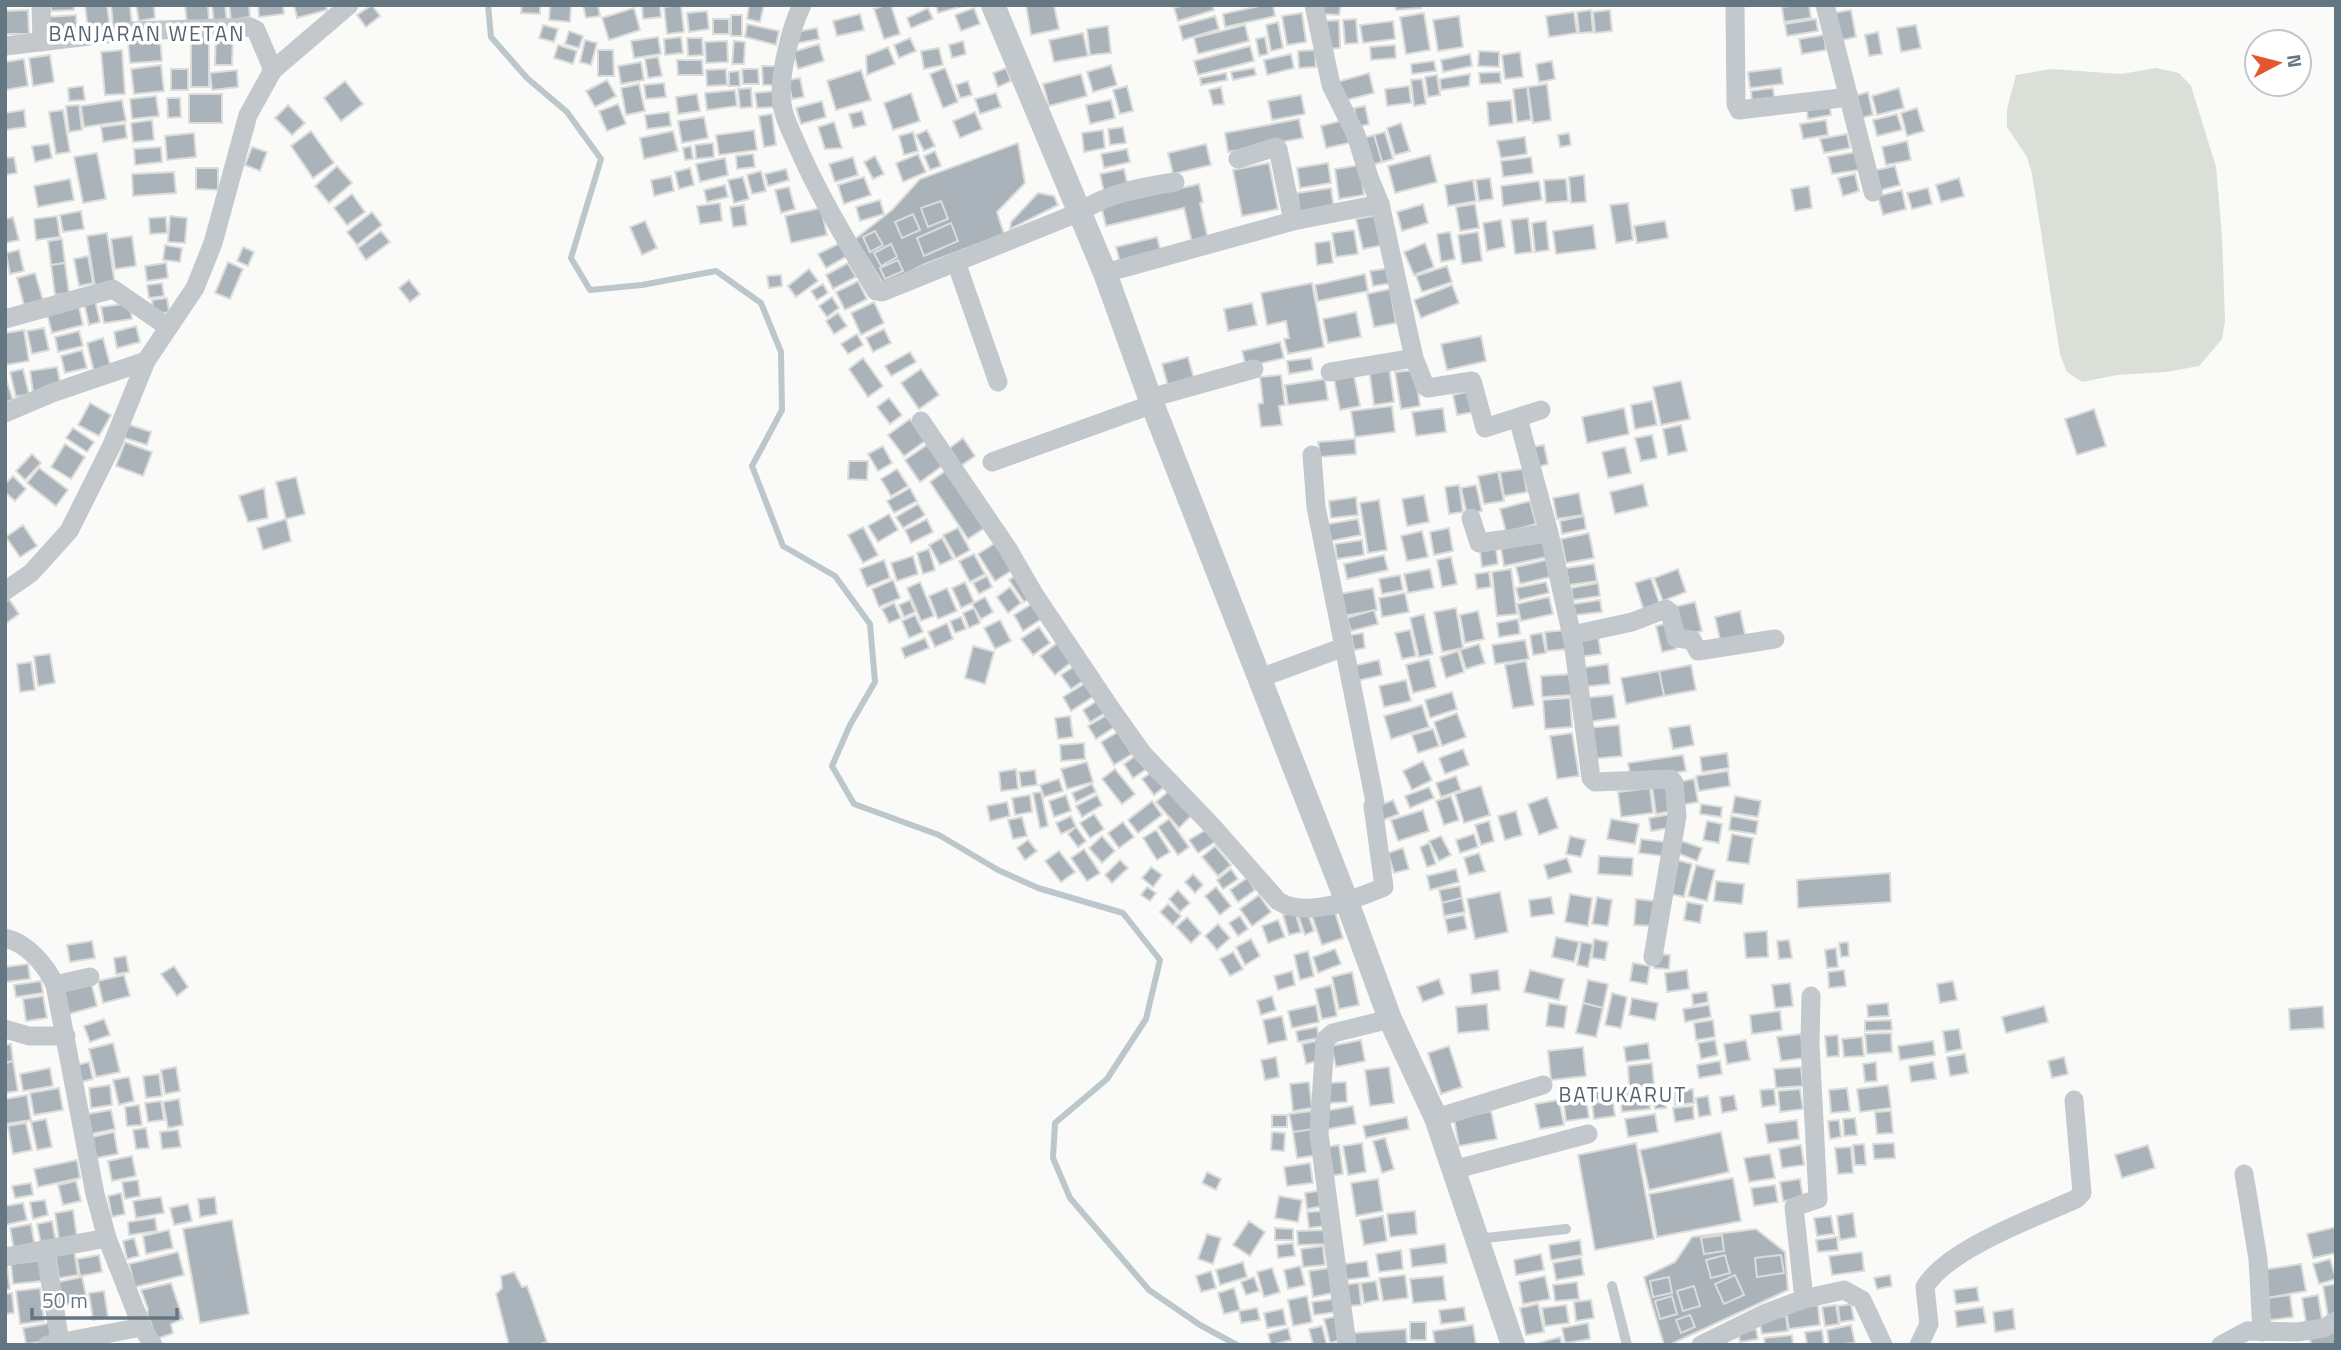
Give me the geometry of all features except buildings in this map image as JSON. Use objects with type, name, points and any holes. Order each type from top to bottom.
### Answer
[{"type":"street","points":[[41,5],[42,42]]},
{"type":"street","points":[[5,591],[31,573],[69,531],[113,445],[146,361],[195,288],[213,243],[248,115],[273,70],[349,5]]},
{"type":"street","points":[[802,5],[795,19],[781,94],[785,118],[811,179],[876,291],[882,292],[1080,212],[1122,192],[1175,181]]},
{"type":"street","points":[[993,5],[1105,273],[1390,1019],[1436,1118],[1513,1345]]},
{"type":"street","points":[[1314,5],[1331,85],[1356,135],[1380,204],[1414,358],[1426,388],[1472,381],[1485,428],[1542,410]]},
{"type":"street","points":[[1735,5],[1736,104],[1739,110],[1849,97]]},
{"type":"street","points":[[1825,5],[1873,192]]},
{"type":"street","points":[[5,46],[132,31],[250,26],[256,30],[273,70]]},
{"type":"street","points":[[1238,159],[1277,148],[1293,221]]},
{"type":"street","points":[[1105,273],[1293,221],[1380,204]]},
{"type":"street","points":[[956,262],[998,382]]},
{"type":"street","points":[[5,319],[113,289],[169,327]]},
{"type":"street","points":[[1330,372],[1414,358]]},
{"type":"street","points":[[5,413],[52,393],[146,361]]},
{"type":"street","points":[[992,462],[1152,401],[1254,369]]},
{"type":"street","points":[[1518,418],[1549,533],[1572,635],[1592,781],[1671,779],[1674,783],[1677,816],[1653,957]]},
{"type":"street","points":[[921,421],[1143,754],[1255,872],[1278,901],[1297,909],[1347,902],[1384,887],[1373,806],[1375,802],[1316,507],[1312,454]]},
{"type":"street","points":[[1471,518],[1479,542],[1549,533]]},
{"type":"street","points":[[1572,635],[1632,622],[1666,609],[1670,612],[1676,638],[1692,640],[1698,651],[1776,639]]},
{"type":"street","points":[[1260,678],[1344,647]]},
{"type":"street","points":[[5,937],[36,957],[51,974],[55,985],[95,1194],[107,1238],[142,1327],[153,1345]]},
{"type":"street","points":[[55,985],[90,977]]},
{"type":"street","points":[[1804,1299],[1794,1207],[1818,1199],[1810,1044],[1811,996]]},
{"type":"street","points":[[1348,1345],[1319,1134],[1325,1040],[1333,1033],[1390,1019]]},
{"type":"street","points":[[5,1029],[29,1036],[66,1036]]},
{"type":"street","points":[[1436,1118],[1543,1085]]},
{"type":"street","points":[[1919,1345],[1929,1324],[1925,1287],[1936,1271],[1991,1237],[2076,1199],[2082,1193],[2074,1100]]},
{"type":"street","points":[[1452,1170],[1588,1134]]},
{"type":"street","points":[[2244,1174],[2258,1259],[2262,1332]]},
{"type":"street","points":[[5,1257],[107,1238]]},
{"type":"street","points":[[45,1250],[53,1343],[142,1327]]},
{"type":"street","points":[[1701,1345],[1764,1314],[1804,1299],[1844,1290],[1851,1292],[1866,1306],[1883,1345]]},
{"type":"street","points":[[2226,1343],[2247,1331],[2281,1333],[2324,1328],[2336,1321]]},
{"type":"lane","points":[[1476,1239],[1566,1229]]},
{"type":"lane","points":[[1612,1286],[1627,1345]]},
{"type":"shaded area","points":[[2156,68],[2179,73],[2191,86],[2216,167],[2225,321],[2222,339],[2199,366],[2166,372],[2117,375],[2082,382],[2067,372],[2060,354],[2032,174],[2027,157],[2007,127],[2007,109],[2016,75],[2051,69],[2121,74]]},
{"type":"waterway","points":[[488,5],[491,37],[527,78],[567,112],[601,159],[571,258],[590,290],[642,285],[716,271],[761,303],[781,352],[782,410],[752,466],[783,546],[835,576],[870,624],[875,682],[850,725],[832,766],[854,804],[939,835],[998,870],[1038,888],[1123,913],[1160,960],[1146,1019],[1107,1079],[1055,1123],[1053,1158],[1070,1198],[1149,1290],[1200,1325],[1237,1345]]},
{"type":"district","name":"BANJARAN WETAN","points":[[147,34]]},
{"type":"district","name":"BATUKARUT","points":[[1623,1095]]}]
